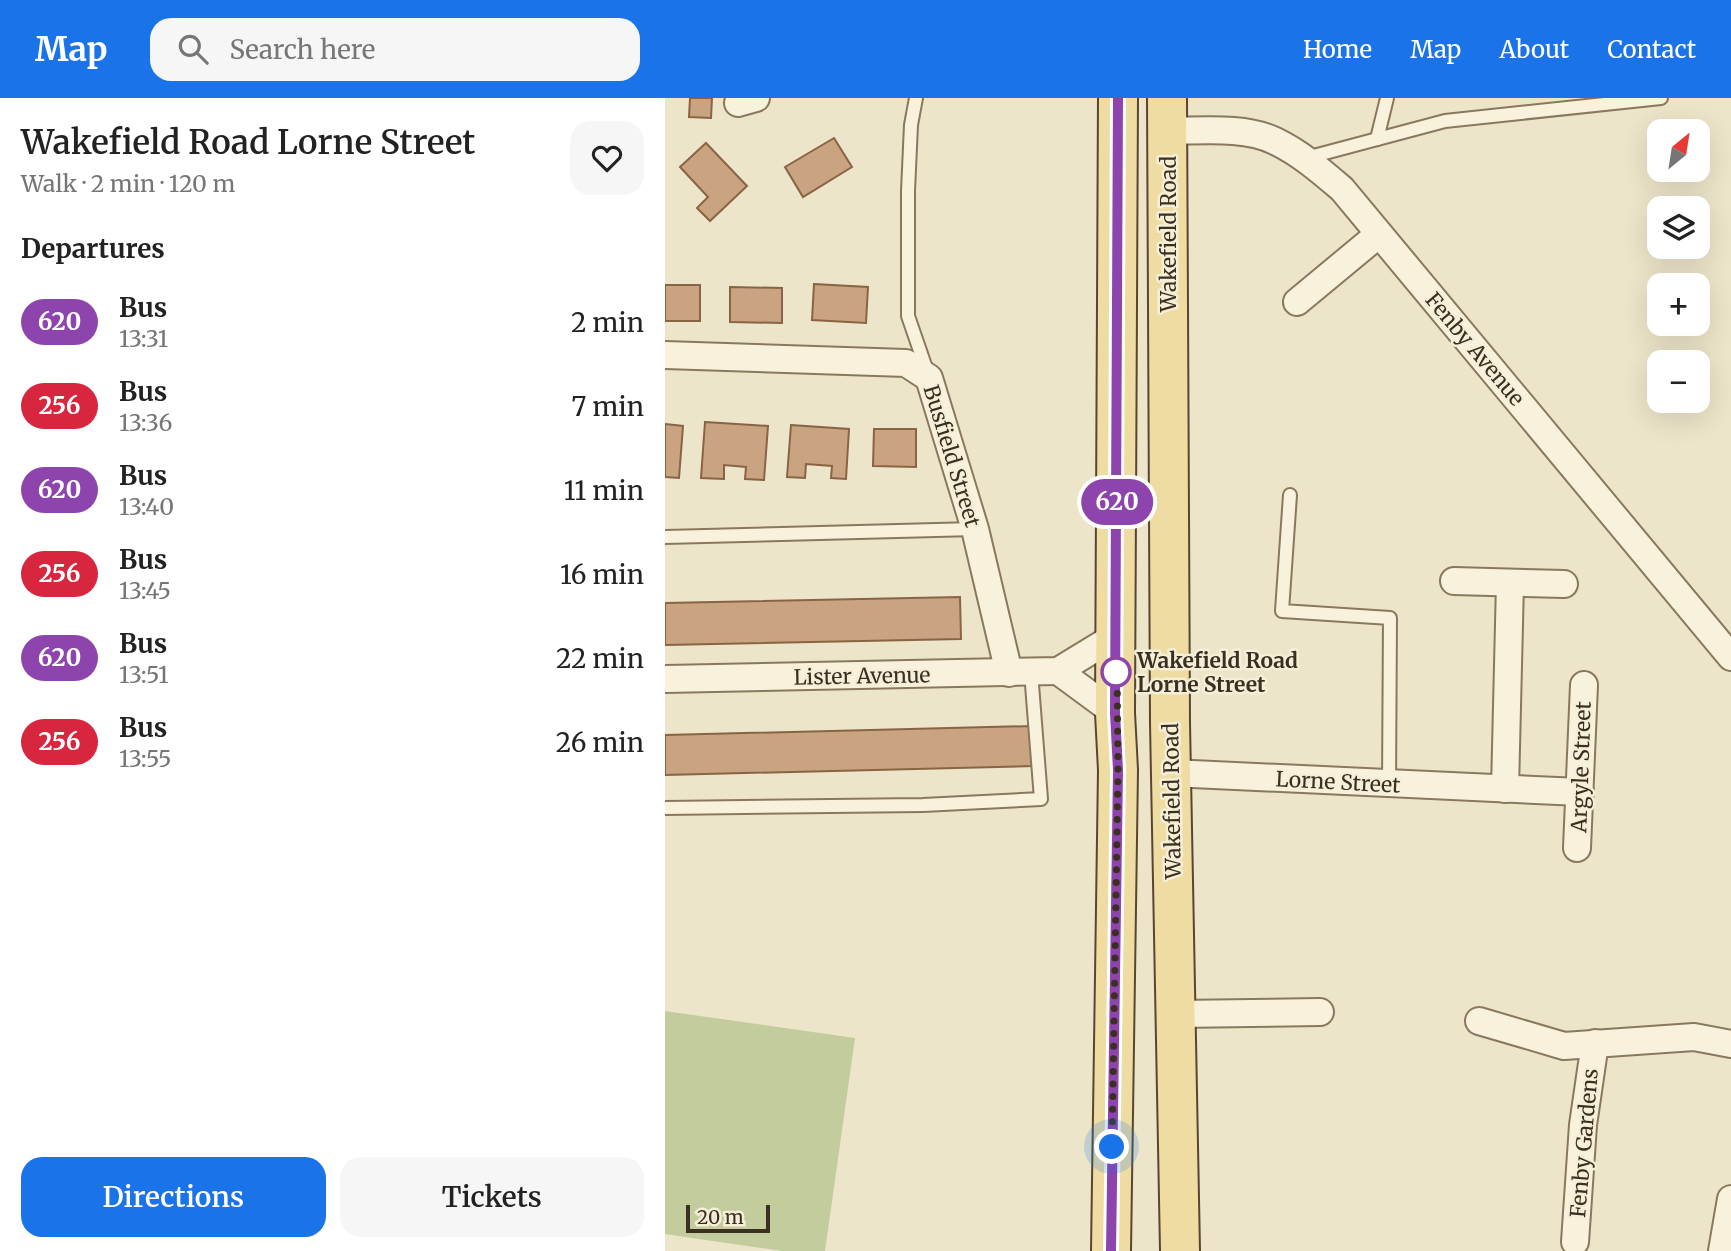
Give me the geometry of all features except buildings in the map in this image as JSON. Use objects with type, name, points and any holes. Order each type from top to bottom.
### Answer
[{"type":"main road","points":[[1111,1251],[1118,770],[1115,713],[1118,98]]},
{"type":"main road","name":"Wakefield Road","points":[[1167,115],[1171,773],[1180,1251]]},
{"type":"street","name":"Fenby Avenue","points":[[1167,115],[1228,132],[1273,140],[1306,159],[1342,188],[1731,657]]},
{"type":"street","points":[[1297,302],[1379,234]]},
{"type":"street","name":"Busfield Street","points":[[665,355],[906,363],[929,378],[1020,672]]},
{"type":"street","points":[[1454,581],[1564,584]]},
{"type":"street","points":[[1504,789],[1510,583]]},
{"type":"street","name":"Lister Avenue","points":[[665,679],[1058,671],[1117,635]]},
{"type":"street","points":[[1058,671],[1115,713]]},
{"type":"street","name":"Argyle Street","points":[[1577,848],[1584,685]]},
{"type":"street","name":"Lorne Street","points":[[1171,773],[1580,792]]},
{"type":"street","points":[[1176,1014],[1320,1012]]},
{"type":"street","name":"Fenby Gardens","points":[[1479,1021],[1564,1046],[1695,1037],[1731,1044]]},
{"type":"street","name":"Fenby Gardens","points":[[1576,1242],[1583,1125],[1595,1043]]},
{"type":"street","points":[[1722,1251],[1731,1199]]},
{"type":"lane","points":[[916,98],[911,125],[908,191],[908,316],[929,378]]},
{"type":"lane","points":[[1377,139],[1387,98]]},
{"type":"lane","points":[[1306,159],[1445,121],[1661,98]]},
{"type":"lane","points":[[1290,495],[1282,611],[1390,618],[1389,785]]},
{"type":"lane","points":[[665,537],[975,530]]},
{"type":"lane","points":[[665,808],[923,805],[1041,799],[1020,672]]},
{"type":"green space","points":[[665,1011],[855,1038],[825,1251],[782,1251],[665,1234]]},
{"type":"bus line","name":"620","points":[[1111,1251],[1118,770],[1115,713],[1118,98]]},
{"type":"place","name":"Wakefield Road Lorne Street","points":[[1116,672]]},
{"type":"route","points":[[1112,1147],[1118,770],[1115,713],[1117,661],[1116,672]]}]
